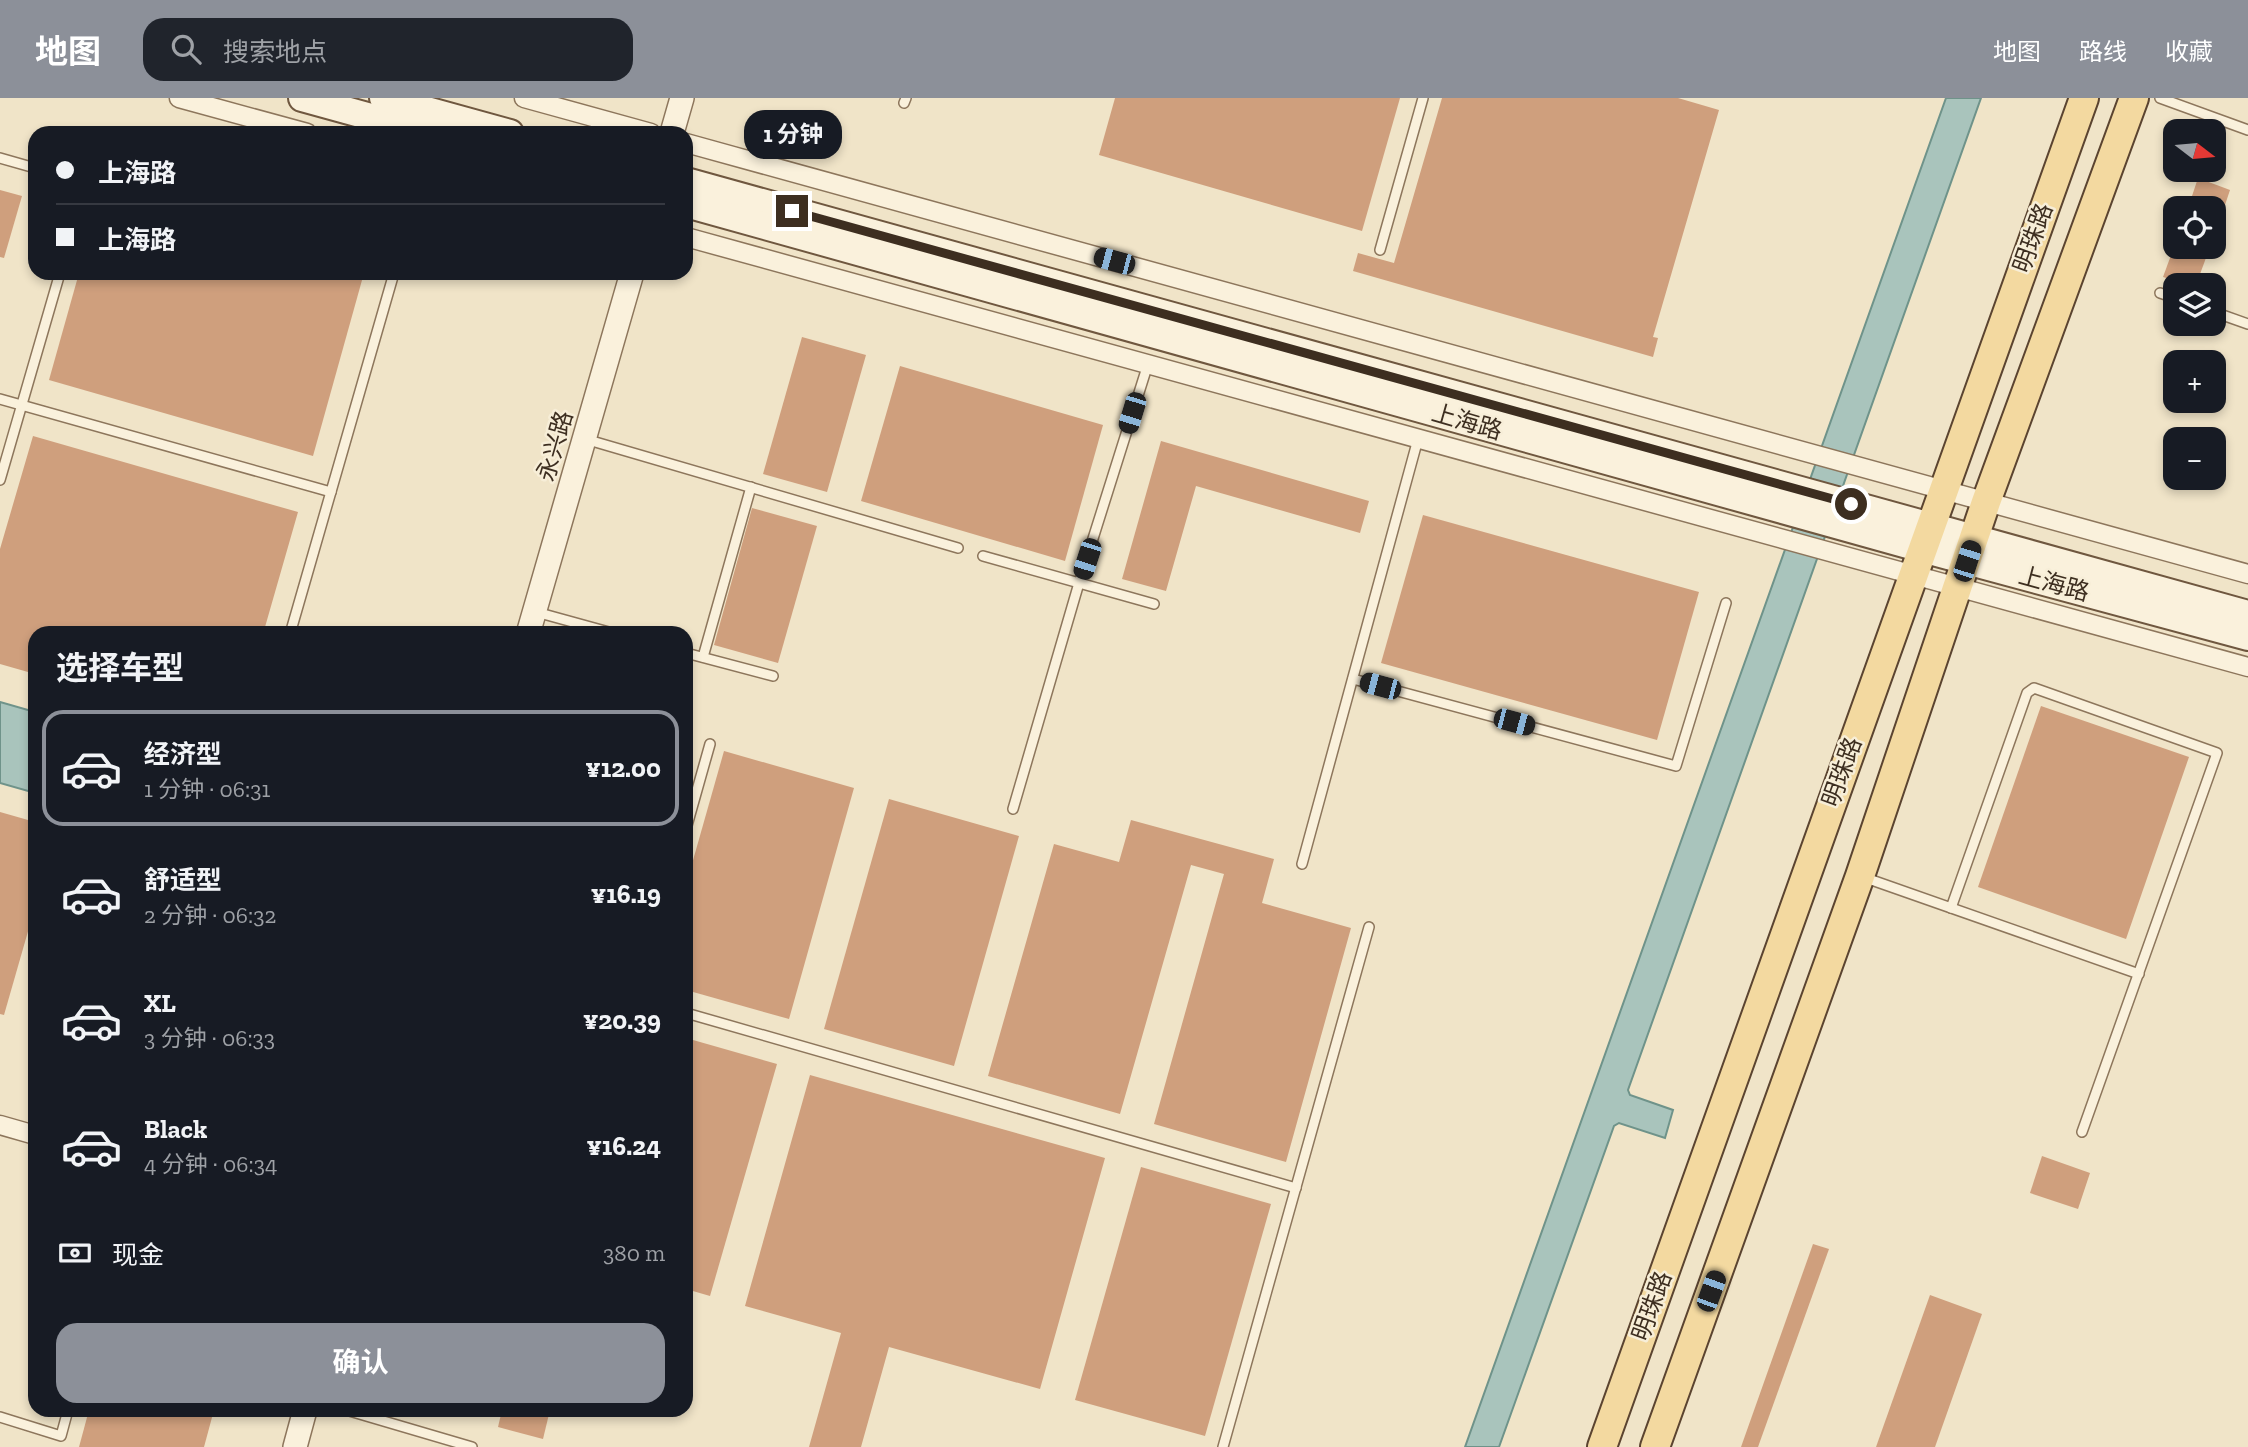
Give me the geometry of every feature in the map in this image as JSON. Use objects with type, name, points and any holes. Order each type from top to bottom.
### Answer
[{"type":"main road","points":[[302,98],[404,126]]},
{"type":"main road","points":[[383,98],[485,126]]},
{"type":"main road","name":"明珠路","points":[[1602,1447],[2084,98]]},
{"type":"main road","name":"明珠路","points":[[1655,1447],[1860,876],[1986,502],[2134,98]]},
{"type":"main road","name":"上海路","points":[[693,183],[1922,550]]},
{"type":"main road","name":"上海路","points":[[693,206],[1922,550],[1971,550],[2248,614]]},
{"type":"main road","name":"上海路","points":[[1971,550],[2248,637]]},
{"type":"street","points":[[179,98],[281,126]]},
{"type":"street","points":[[524,98],[626,126]]},
{"type":"street","points":[[674,126],[682,98]]},
{"type":"street","points":[[693,145],[2248,574]]},
{"type":"street","points":[[693,239],[1418,439],[1922,550],[1958,587],[2248,667]]},
{"type":"street","name":"永兴路","points":[[530,626],[630,280]]},
{"type":"street","points":[[0,1125],[28,1133]]},
{"type":"street","points":[[295,1447],[303,1417]]},
{"type":"lane","points":[[1380,250],[1423,98]]},
{"type":"lane","points":[[2160,98],[2248,130]]},
{"type":"lane","points":[[0,158],[28,166]]},
{"type":"lane","points":[[0,480],[58,280]]},
{"type":"lane","points":[[291,626],[392,280]]},
{"type":"lane","points":[[2226,316],[2248,324]]},
{"type":"lane","points":[[1013,810],[1079,583],[1147,365]]},
{"type":"lane","points":[[0,400],[331,492]]},
{"type":"lane","points":[[585,439],[958,548]]},
{"type":"lane","points":[[1302,864],[1418,439]]},
{"type":"lane","points":[[703,657],[751,487]]},
{"type":"lane","points":[[983,556],[1154,604]]},
{"type":"lane","points":[[1353,679],[1676,766],[1726,603]]},
{"type":"lane","points":[[534,611],[587,626]]},
{"type":"lane","points":[[693,655],[773,676]]},
{"type":"lane","points":[[1951,908],[2027,693],[2034,688],[2217,753],[2082,1132]]},
{"type":"lane","points":[[693,805],[710,744]]},
{"type":"lane","points":[[1860,876],[2139,974]]},
{"type":"lane","points":[[1223,1447],[1369,927]]},
{"type":"lane","points":[[693,1015],[1296,1188]]},
{"type":"lane","points":[[0,1417],[61,1436],[66,1417]]},
{"type":"lane","points":[[370,1417],[472,1447]]},
{"type":"water","points":[[1946,98],[1981,98],[1628,1090],[1630,1095],[1673,1110],[1665,1138],[1619,1123],[1614,1126],[1499,1447],[1465,1447]]},
{"type":"water","points":[[0,702],[28,710],[28,791],[0,783]]},
{"type":"building","points":[[1115,98],[1400,98],[1362,231],[1099,155]]},
{"type":"building","points":[[1442,98],[1678,98],[1719,110],[1653,337],[1658,338],[1653,357],[1353,271],[1358,253],[1394,263]]},
{"type":"building","points":[[2197,182],[2209,182],[2230,190],[2226,202],[2226,196],[2192,196]]},
{"type":"building","points":[[0,190],[22,196],[4,258],[0,257]]},
{"type":"building","points":[[2170,259],[2206,259],[2200,273],[2164,273]]},
{"type":"building","points":[[77,280],[362,280],[313,456],[49,380]]},
{"type":"building","points":[[802,337],[866,355],[827,492],[763,474]]},
{"type":"building","points":[[900,366],[1103,425],[1065,561],[861,501]]},
{"type":"building","points":[[33,436],[298,512],[265,626],[28,626],[28,672],[0,664],[0,549]]},
{"type":"building","points":[[1161,441],[1369,501],[1360,533],[1196,486],[1166,591],[1122,579]]},
{"type":"building","points":[[752,508],[817,526],[778,663],[714,645]]},
{"type":"building","points":[[1423,515],[1699,592],[1657,740],[1381,663]]},
{"type":"building","points":[[2041,706],[2189,757],[2126,939],[1978,887]]},
{"type":"building","points":[[724,751],[854,788],[789,1019],[693,992],[693,860]]},
{"type":"building","points":[[889,799],[1019,836],[954,1066],[824,1029]]},
{"type":"building","points":[[0,812],[28,820],[28,931],[4,1015],[0,1014]]},
{"type":"building","points":[[1131,820],[1274,859],[1262,903],[1351,928],[1286,1162],[1154,1124],[1224,874],[1191,865],[1120,1114],[988,1076],[1054,844],[1119,862]]},
{"type":"building","points":[[693,1040],[777,1064],[710,1296],[693,1291]]},
{"type":"building","points":[[810,1075],[1105,1158],[1040,1389],[889,1347],[861,1447],[809,1447],[841,1333],[745,1306]]},
{"type":"building","points":[[2042,1156],[2090,1173],[2078,1209],[2030,1193]]},
{"type":"building","points":[[1141,1167],[1271,1204],[1205,1436],[1075,1400]]},
{"type":"building","points":[[1813,1244],[1829,1249],[1758,1447],[1741,1447]]},
{"type":"building","points":[[1930,1295],[1982,1314],[1935,1447],[1876,1447]]},
{"type":"building","points":[[87,1417],[212,1417],[204,1447],[79,1447]]},
{"type":"building","points":[[500,1417],[548,1417],[543,1439],[498,1427]]},
{"type":"route","points":[[792,211],[1851,504]]}]
